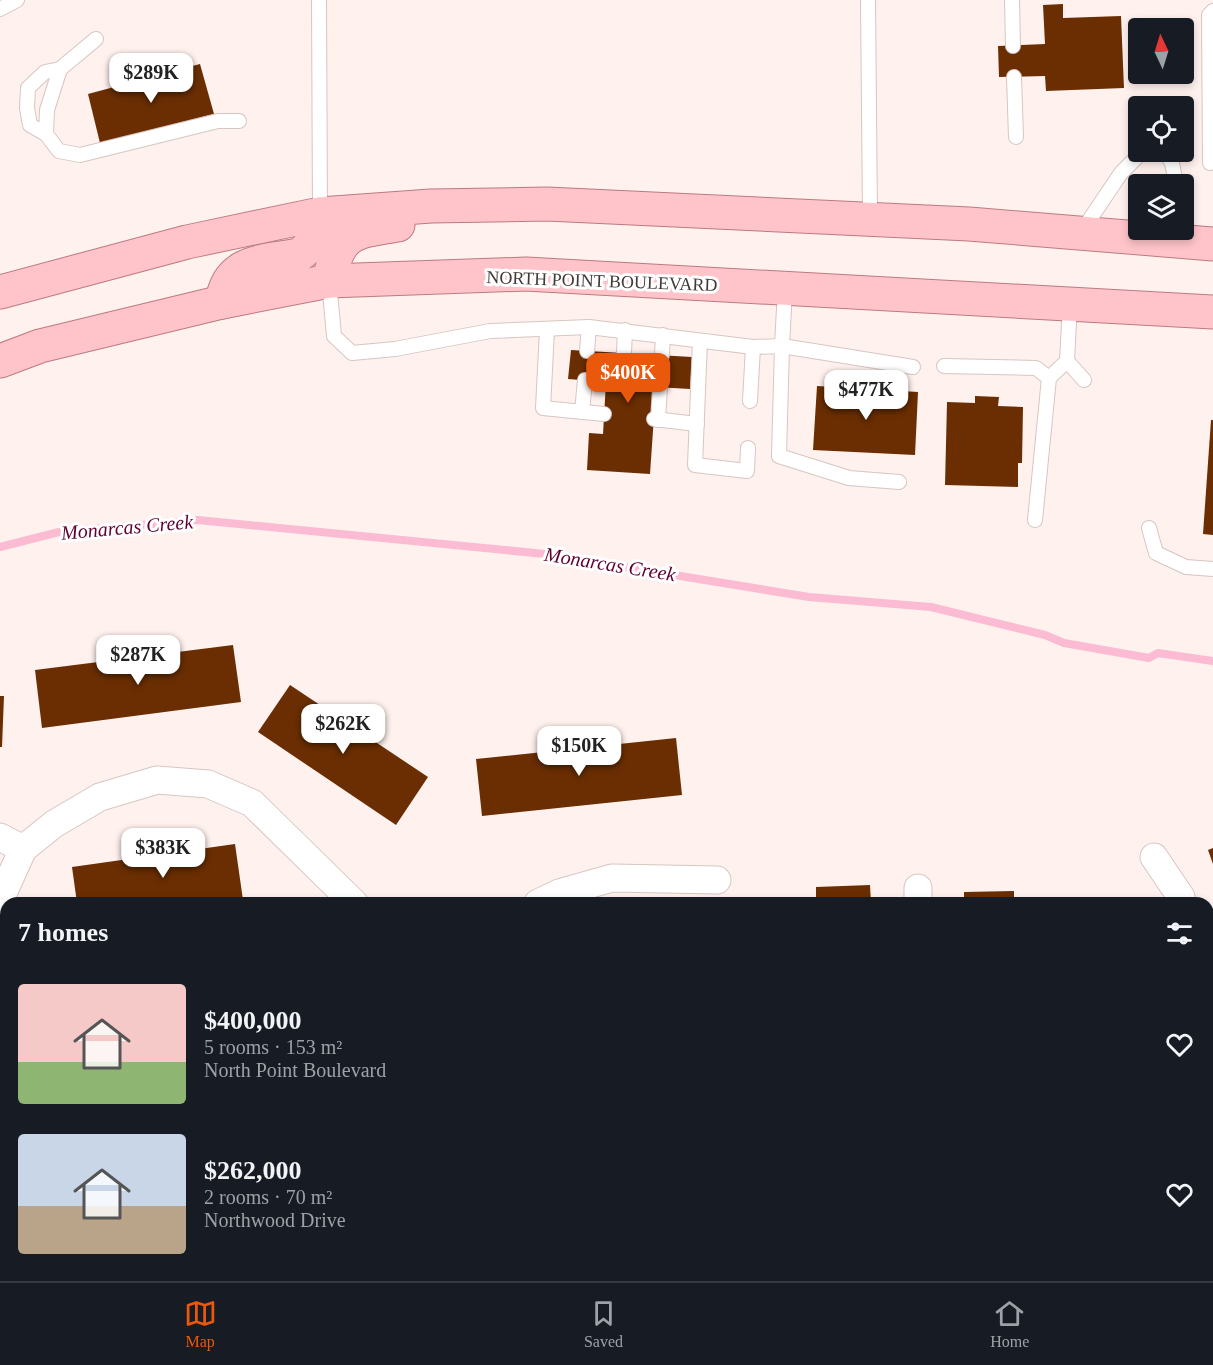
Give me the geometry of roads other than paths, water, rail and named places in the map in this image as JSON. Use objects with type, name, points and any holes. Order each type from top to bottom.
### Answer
[{"type":"main road","points":[[2,285],[320,214],[431,206],[547,204],[870,219],[1128,235]]},
{"type":"main road","points":[[329,281],[335,254],[346,239],[364,231],[415,223],[425,216],[431,206]]},
{"type":"main road","points":[[222,302],[224,286],[232,273],[242,267],[299,255],[306,250],[313,242],[320,214]]},
{"type":"main road","name":"NORTH POINT BOULEVARD","points":[[0,361],[39,346],[222,302],[329,281],[526,274],[1213,312]]},
{"type":"street","points":[[1,897],[11,843],[54,824],[100,797],[157,780],[208,784],[252,802],[348,897]]},
{"type":"street","points":[[1154,857],[1181,897]]},
{"type":"street","points":[[551,897],[612,878],[717,880]]},
{"type":"lane","points":[[0,9],[17,0]]},
{"type":"lane","points":[[319,0],[320,214]]},
{"type":"lane","points":[[868,0],[870,219]]},
{"type":"lane","points":[[1012,0],[1013,46]]},
{"type":"lane","points":[[1210,163],[1209,15],[1213,10]]},
{"type":"lane","points":[[96,39],[60,69],[45,72],[28,88],[27,108],[30,125],[46,134],[59,151],[80,155],[218,121],[239,121]]},
{"type":"lane","points":[[46,134],[47,110],[60,69]]},
{"type":"lane","points":[[1014,76],[1016,137]]},
{"type":"lane","points":[[1081,233],[1121,173],[1132,162]]},
{"type":"lane","points":[[329,281],[334,336],[352,353],[395,349],[490,332],[589,327],[753,347],[782,346],[913,367]]},
{"type":"lane","points":[[785,289],[779,456],[849,478],[899,482]]},
{"type":"lane","points":[[1035,520],[1049,378],[1067,361],[1070,304]]},
{"type":"lane","points":[[587,351],[589,327]]},
{"type":"lane","points":[[548,330],[543,408],[604,414]]},
{"type":"lane","points":[[624,353],[625,330]]},
{"type":"lane","points":[[662,355],[663,335]]},
{"type":"lane","points":[[700,340],[695,465],[747,471],[748,448]]},
{"type":"lane","points":[[750,401],[753,347]]},
{"type":"lane","points":[[1067,361],[1084,380]]},
{"type":"lane","points":[[944,366],[1036,368],[1049,378]]},
{"type":"lane","points":[[582,412],[585,380]]},
{"type":"lane","points":[[660,387],[656,419],[697,424]]},
{"type":"lane","points":[[1149,528],[1155,553],[1186,567],[1213,569]]},
{"type":"waterway","name":"Monarcas Creek","points":[[0,547],[59,532],[198,520],[545,554],[809,597],[931,607],[1045,635],[1064,643],[1149,658],[1158,653],[1213,661]]}]
